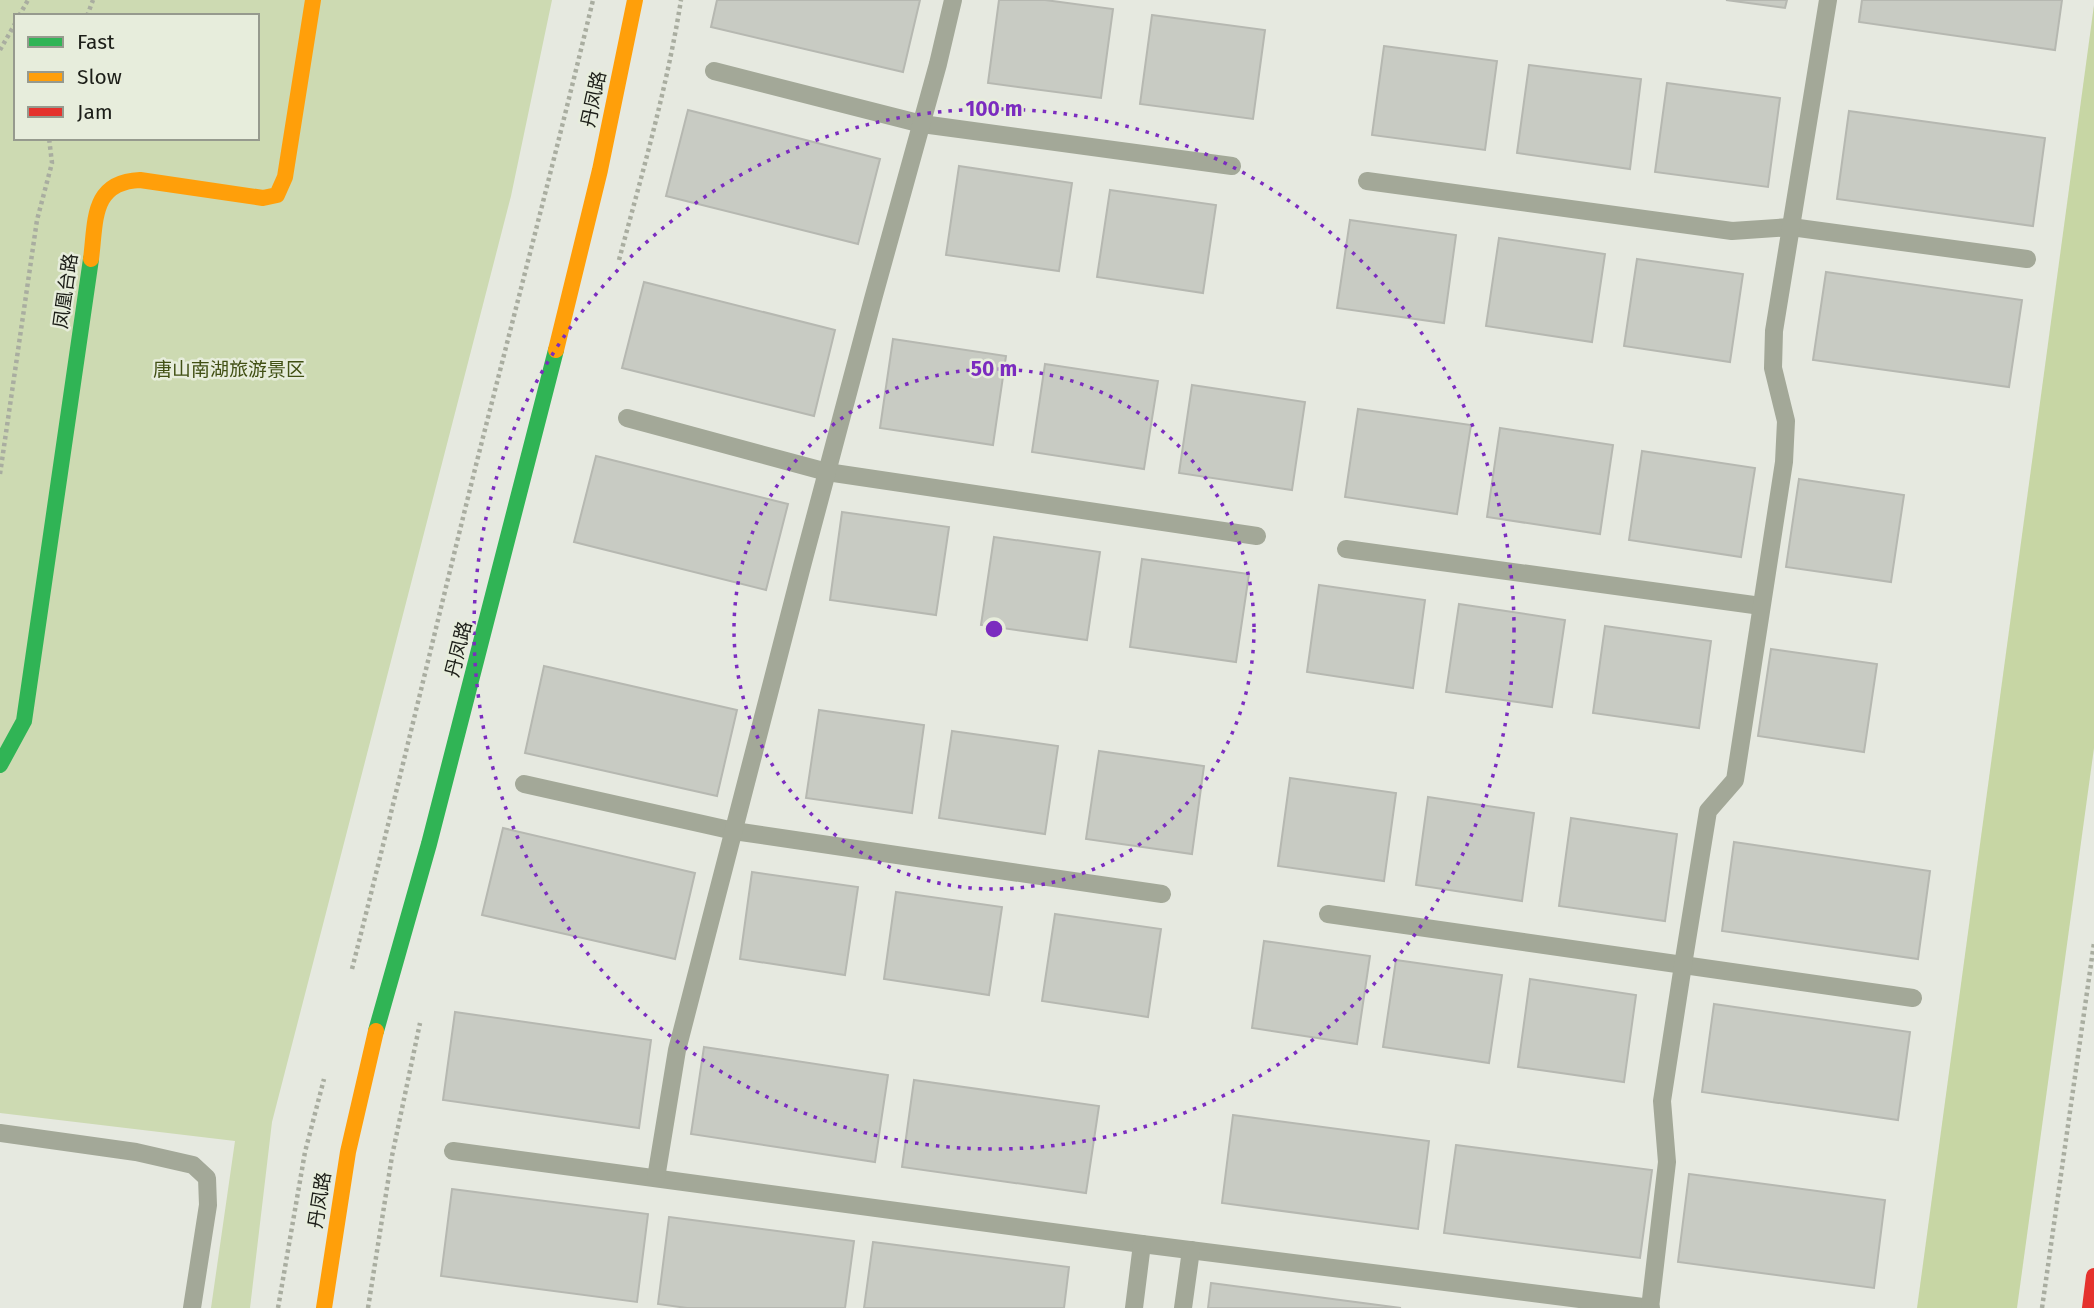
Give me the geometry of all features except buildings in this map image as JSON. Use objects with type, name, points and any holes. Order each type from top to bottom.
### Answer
[{"type":"main road","name":"凤凰台路","points":[[0,765],[24,721],[99,201],[110,189],[124,180],[263,198],[277,195],[285,177],[313,0]]},
{"type":"main road","name":"丹凤路","points":[[324,1308],[345,1165],[360,1098],[376,1031],[433,831],[552,365],[600,170],[635,0]]},
{"type":"main road","points":[[2090,1308],[2094,1276]]},
{"type":"lane","points":[[656,1178],[677,1050],[953,0]]},
{"type":"lane","points":[[453,1151],[1142,1244],[1650,1308],[1667,1162],[1662,1101],[1683,965],[1708,811],[1735,780],[1784,462],[1786,421],[1773,368],[1774,331],[1828,0]]},
{"type":"lane","points":[[714,71],[922,124],[1231,166]]},
{"type":"lane","points":[[1367,181],[1732,231],[1791,227],[2026,259]]},
{"type":"lane","points":[[627,418],[827,472],[1257,536]]},
{"type":"lane","points":[[1346,549],[1761,606]]},
{"type":"lane","points":[[524,784],[734,831],[1162,894]]},
{"type":"lane","points":[[1328,914],[1913,998]]},
{"type":"lane","points":[[0,1133],[136,1152],[193,1165],[207,1178],[208,1205],[192,1308]]},
{"type":"lane","points":[[1133,1308],[1142,1244]]},
{"type":"lane","points":[[1183,1308],[1191,1250]]},
{"type":"path","points":[[350,978],[593,0]]},
{"type":"path","points":[[0,50],[14,26]]},
{"type":"path","points":[[0,474],[37,220],[52,163],[49,140]]},
{"type":"path","points":[[2042,1308],[2094,943]]},
{"type":"path","points":[[278,1308],[305,1152],[326,1072]]},
{"type":"green space","name":"唐山南湖旅游景区","points":[[0,0],[552,0],[511,196],[272,1122],[250,1308],[211,1308],[235,1141],[0,1113]]},
{"type":"green space","points":[[2094,5],[2094,748],[2017,1308],[1917,1308]]},
{"type":"traffic: fast","points":[[0,765],[24,721],[91,259]]},
{"type":"traffic: fast","points":[[376,1031],[429,844],[556,350]]},
{"type":"traffic: slow","points":[[91,259],[99,206],[112,188],[124,182],[140,180],[263,198],[277,195],[285,177],[313,0]]},
{"type":"traffic: slow","points":[[556,350],[600,170],[635,0]]},
{"type":"traffic: slow","points":[[324,1308],[348,1152],[376,1031]]},
{"type":"traffic: jam","points":[[2090,1308],[2094,1276]]}]
